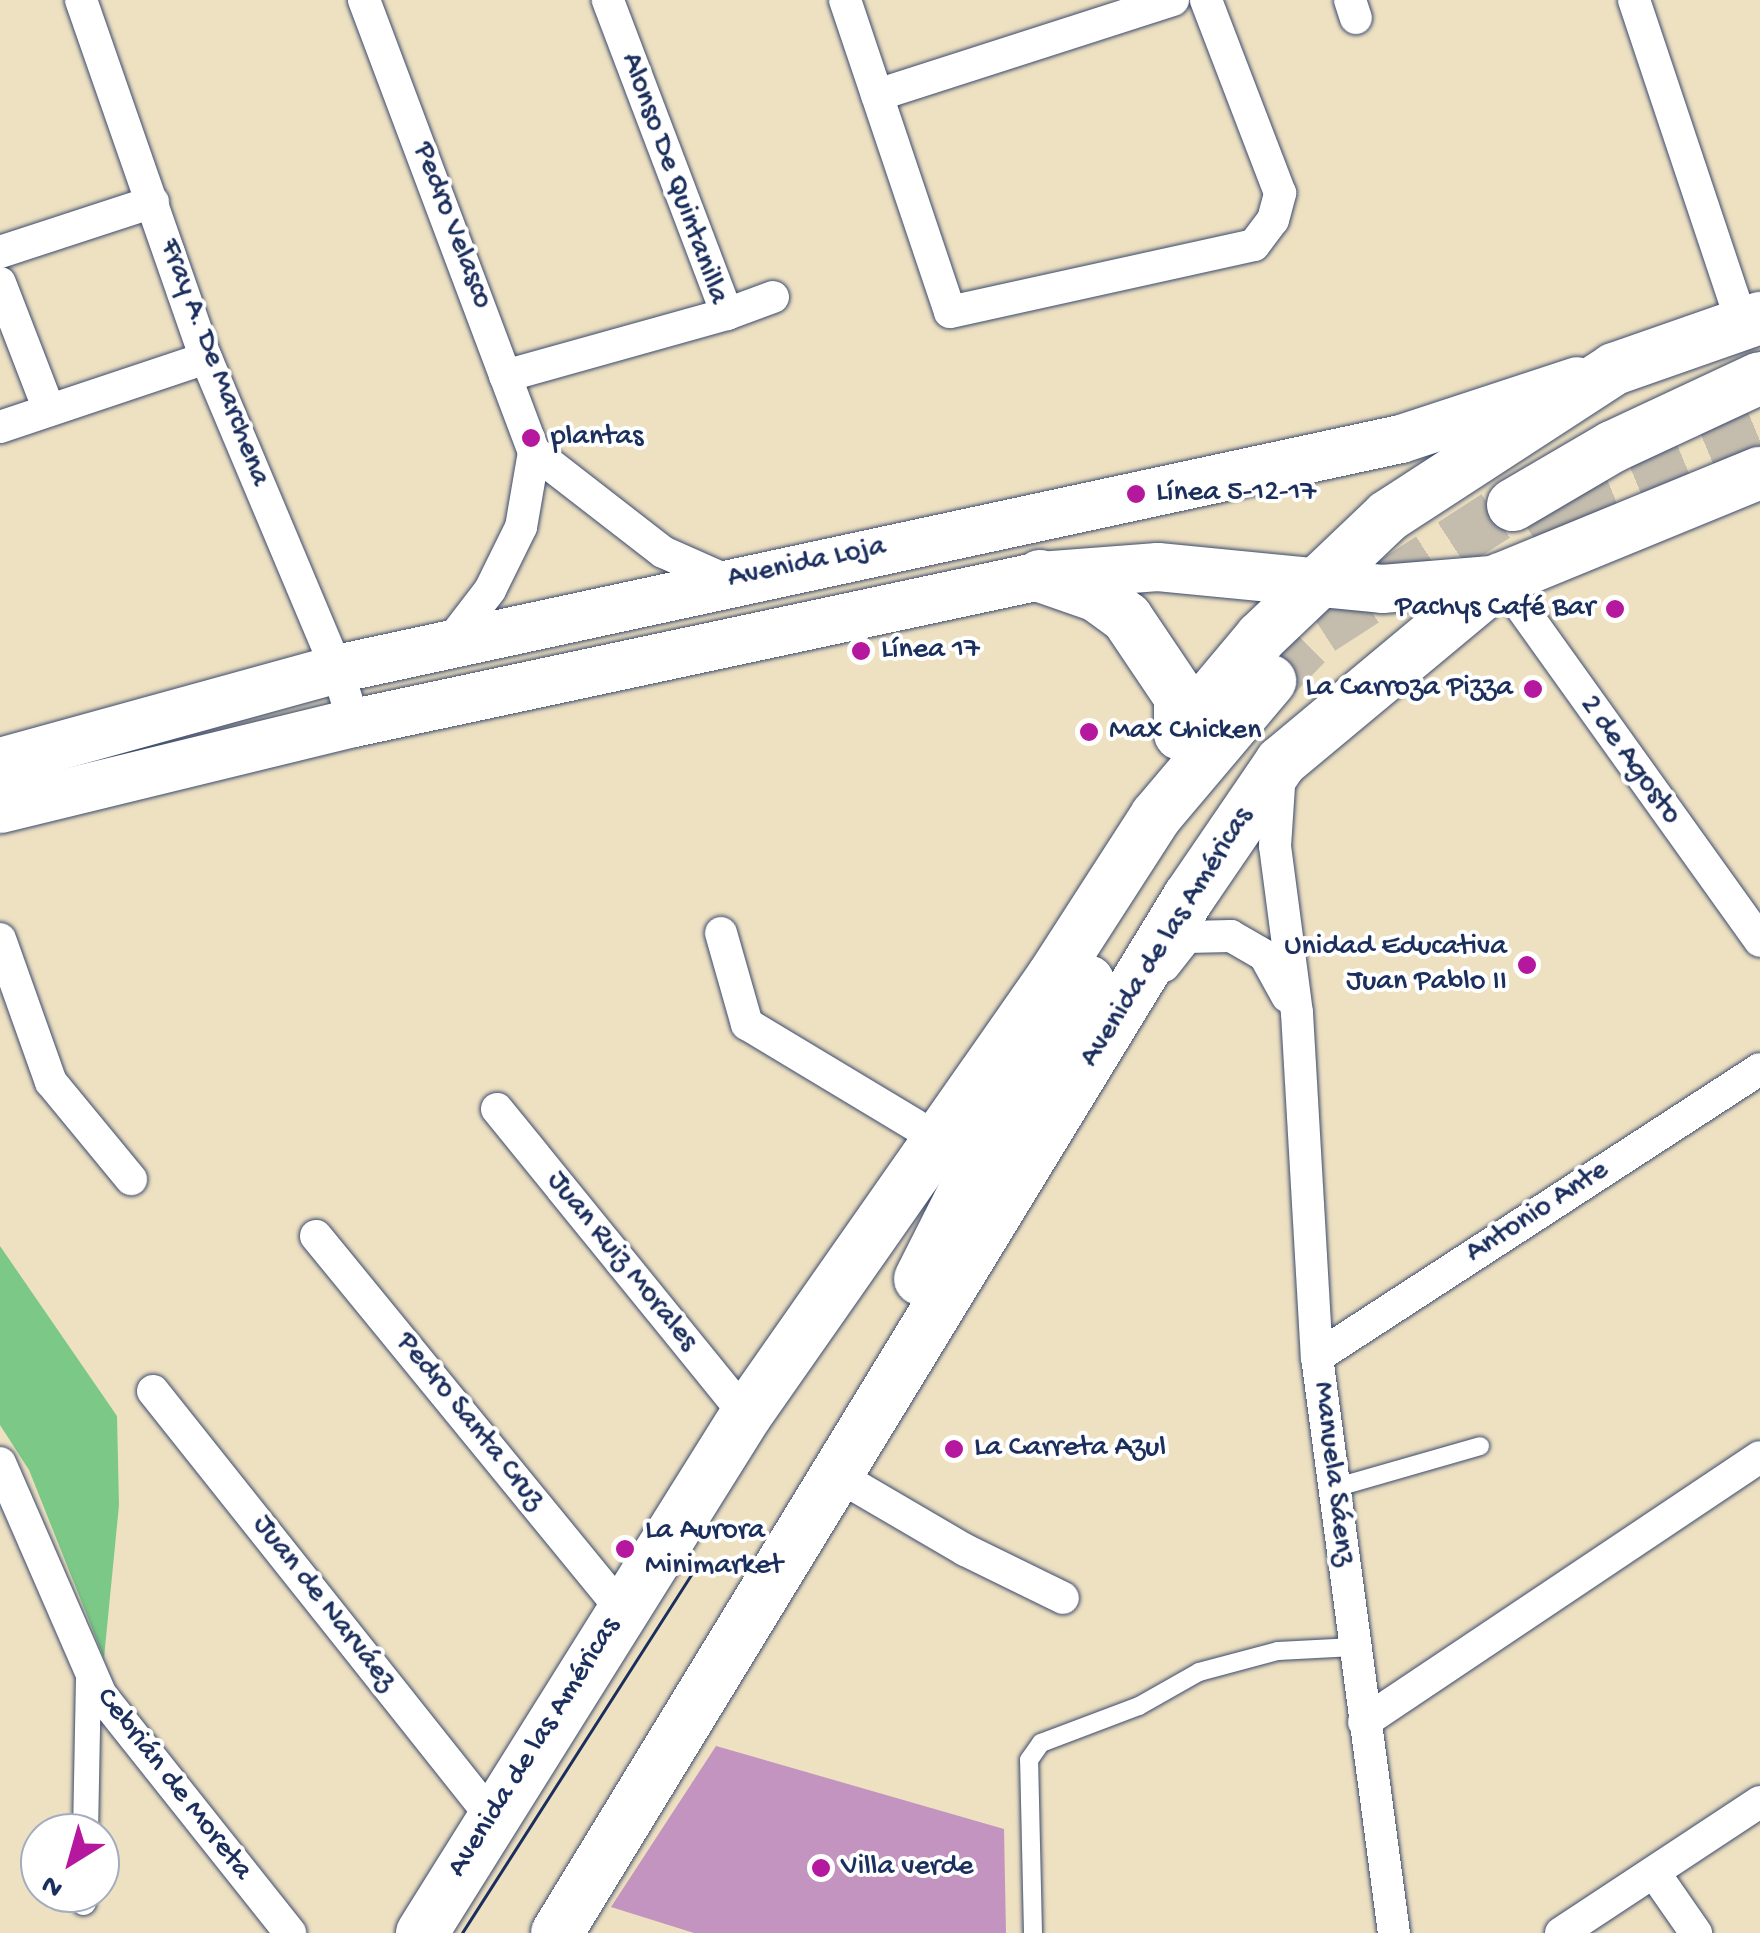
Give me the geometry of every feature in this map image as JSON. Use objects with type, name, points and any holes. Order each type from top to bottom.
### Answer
[{"type":"main road","name":"Avenida de las Américas","points":[[817,1314],[915,1125],[1088,860],[1180,734],[1261,637],[1388,516],[1614,369],[1751,321]]},
{"type":"main road","name":"Avenida Loja","points":[[0,762],[337,669],[728,581],[1401,438],[1614,369]]},
{"type":"main road","points":[[1512,505],[1612,447],[1760,378]]},
{"type":"main road","name":"Avenida de las Américas","points":[[557,1933],[760,1597],[1280,762],[1501,580],[1760,473]]},
{"type":"main road","name":"Avenida Loja","points":[[0,809],[354,723],[1040,576],[1158,567],[1316,586],[1382,588],[1501,580]]},
{"type":"main road","points":[[1040,576],[1097,596],[1127,618],[1180,697],[1180,734]]},
{"type":"main road","name":"Avenida de las Américas","points":[[422,1933],[746,1415],[1156,816],[1280,690],[1176,841],[967,1186],[760,1597]]},
{"type":"street","name":"Fray A. De Marchena","points":[[80,0],[206,358],[337,669],[354,723]]},
{"type":"street","name":"Pedro Velasco","points":[[364,0],[534,452],[522,527],[490,590],[447,646]]},
{"type":"street","name":"Alonso De Quintanilla","points":[[505,376],[727,314],[608,0]]},
{"type":"street","points":[[845,0],[950,312],[1254,245],[1273,220],[1280,193],[1206,0]]},
{"type":"street","points":[[877,95],[1173,0]]},
{"type":"street","points":[[1634,0],[1751,321]]},
{"type":"street","points":[[0,252],[152,202]]},
{"type":"street","points":[[0,283],[48,410]]},
{"type":"street","points":[[727,314],[773,298]]},
{"type":"street","points":[[0,428],[206,358]]},
{"type":"street","points":[[534,452],[663,552],[728,581]]},
{"type":"street","name":"2 de Agosto","points":[[1501,580],[1760,940]]},
{"type":"street","name":"Manuela Sáenz","points":[[1280,762],[1275,846],[1297,1013],[1317,1356],[1394,1933]]},
{"type":"street","points":[[721,932],[746,1024],[915,1125]]},
{"type":"street","name":"Manuela Sáenz","points":[[1108,1034],[1188,938],[1231,936],[1265,956],[1297,1013]]},
{"type":"street","points":[[0,939],[51,1082],[132,1179]]},
{"type":"street","name":"Antonio Ante","points":[[1317,1356],[1760,1069]]},
{"type":"street","name":"Juan Ruiz Morales","points":[[497,1110],[746,1415]]},
{"type":"street","name":"Pedro Santa Cruz","points":[[316,1236],[622,1608]]},
{"type":"street","name":"Juan de Narváez","points":[[154,1391],[492,1817]]},
{"type":"street","points":[[1364,1722],[1760,1457]]},
{"type":"street","name":"Cebrián de Moreta","points":[[0,1463],[88,1673],[132,1741],[290,1933]]},
{"type":"street","points":[[836,1474],[964,1550],[1063,1598]]},
{"type":"street","points":[[85,1813],[88,1673]]},
{"type":"street","points":[[1560,1933],[1760,1802]]},
{"type":"street","points":[[1655,1874],[1696,1933]]},
{"type":"lane","points":[[1334,1488],[1480,1446]]},
{"type":"lane","points":[[1033,1933],[1029,1760],[1041,1743],[1139,1706],[1199,1672],[1278,1651],[1354,1647]]},
{"type":"green space","points":[[0,1246],[117,1416],[119,1505],[104,1658],[29,1470],[0,1425]]},
{"type":"building","name":"Villa verde","points":[[716,1746],[1004,1829],[1006,1933],[694,1933],[611,1907]]},
{"type":"tunnel","points":[[1529,531],[1563,509],[1760,428]]},
{"type":"tunnel","points":[[1270,681],[1321,629],[1513,505],[1555,487]]},
{"type":"tram line","points":[[462,1933],[701,1560]]},
{"type":"place","name":"plantas","points":[[531,438]]},
{"type":"place","name":"Línea 5-12-17","points":[[1136,494]]},
{"type":"place","name":"Pachys Café Bar","points":[[1615,609]]},
{"type":"place","name":"Línea 17","points":[[861,651]]},
{"type":"place","name":"La Carroza Pizza","points":[[1533,689]]},
{"type":"place","name":"Max Chicken","points":[[1089,732]]},
{"type":"place","name":"Unidad Educativa Juan Pablo II","points":[[1527,965]]},
{"type":"place","name":"La Carreta Azul","points":[[954,1449]]},
{"type":"place","name":"La Aurora Minimarket","points":[[625,1549]]},
{"type":"place","name":"Villa verde","points":[[821,1868]]}]
